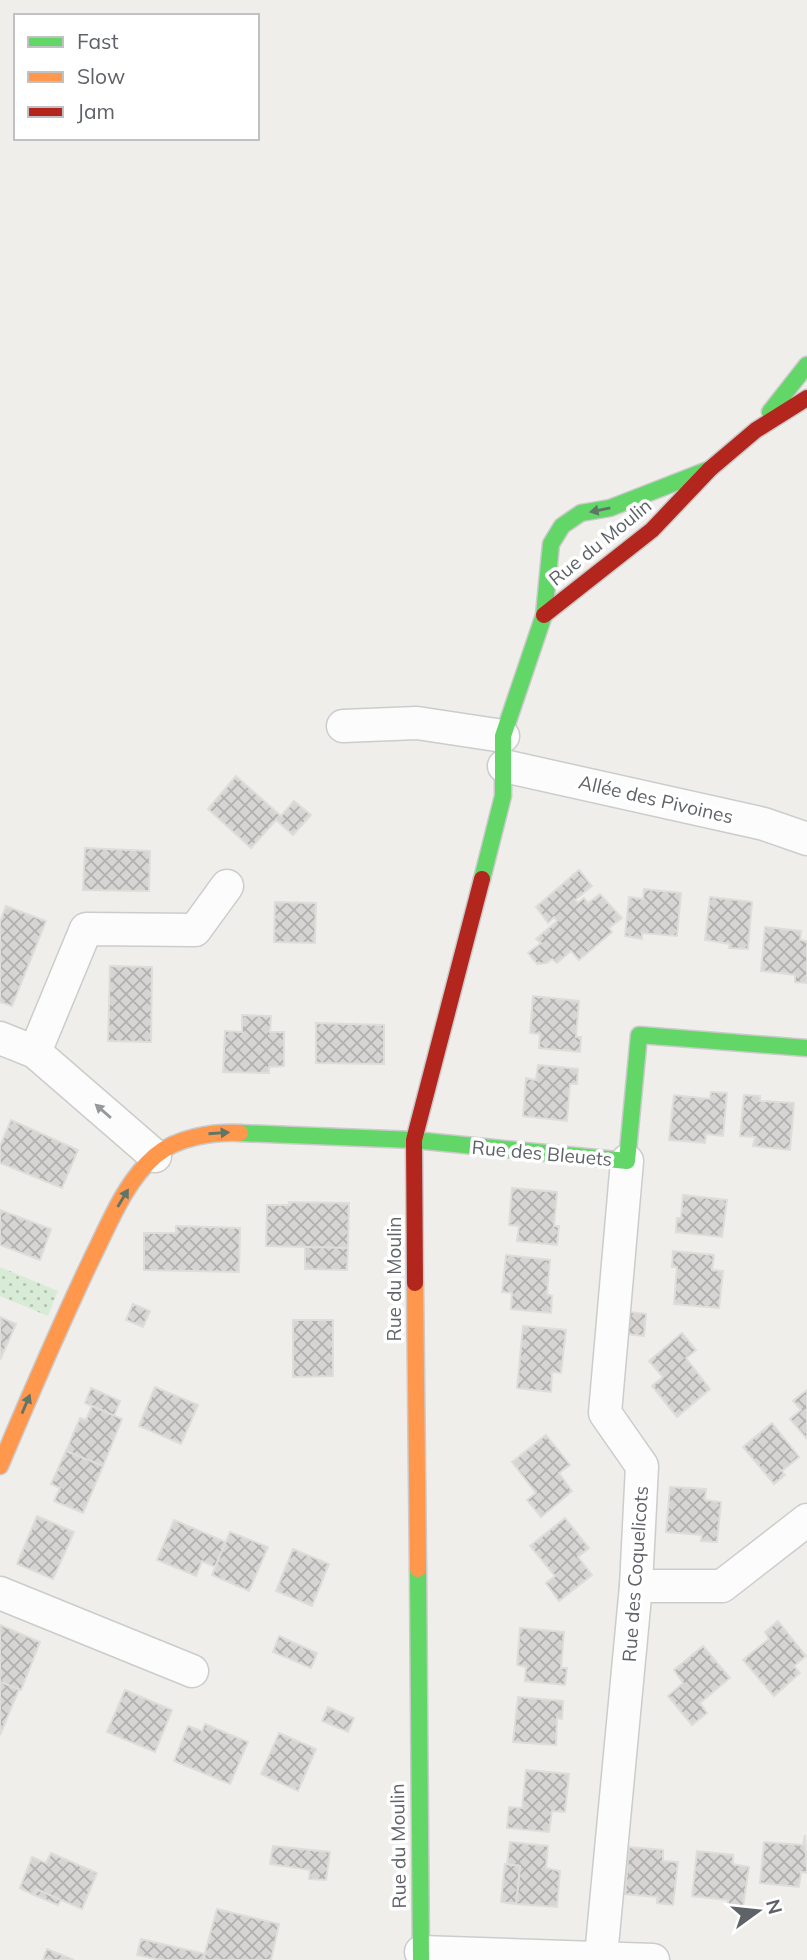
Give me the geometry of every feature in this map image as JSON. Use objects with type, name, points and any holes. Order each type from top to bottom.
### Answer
[{"type":"street","name":"Rue du Moulin","points":[[756,430],[807,365]]},
{"type":"street","name":"Rue du Moulin","points":[[544,615],[652,530],[710,469],[756,430],[807,398]]},
{"type":"street","name":"Rue du Moulin","points":[[421,1956],[414,1140],[503,796],[504,751],[544,615],[551,544],[562,526],[581,513],[610,508],[710,469]]},
{"type":"street","name":"Allée des Pivoines","points":[[343,726],[417,723],[504,751],[764,824],[807,839]]},
{"type":"street","points":[[35,1052],[86,929],[195,930],[227,886]]},
{"type":"street","name":"Rue des Bleuets","points":[[155,1156],[214,1132],[414,1140],[627,1161],[639,1035],[807,1048]]},
{"type":"street","points":[[0,1038],[35,1052],[155,1156],[122,1195],[65,1314],[0,1466]]},
{"type":"street","name":"Rue des Coquelicots","points":[[601,1956],[636,1586],[642,1466],[605,1413],[627,1161]]},
{"type":"street","points":[[636,1586],[722,1586],[807,1520]]},
{"type":"street","points":[[0,1593],[192,1671]]},
{"type":"street","points":[[421,1956],[601,1956],[653,1960]]},
{"type":"green space","points":[[0,1267],[58,1291],[48,1316],[0,1296]]},
{"type":"building","points":[[236,776],[281,816],[294,801],[311,815],[293,835],[276,820],[251,848],[208,809]]},
{"type":"building","points":[[85,848],[150,851],[149,891],[83,890]]},
{"type":"building","points":[[579,870],[592,886],[575,900],[578,903],[584,898],[588,903],[600,894],[622,918],[609,928],[612,932],[579,960],[571,951],[557,963],[552,959],[547,963],[537,964],[528,953],[541,943],[536,939],[557,921],[554,917],[548,923],[536,907]]},
{"type":"building","points":[[644,889],[681,893],[677,936],[642,933],[642,939],[625,936],[629,897],[643,899]]},
{"type":"building","points":[[710,897],[752,902],[748,949],[729,948],[730,944],[705,940]]},
{"type":"building","points":[[275,902],[316,903],[315,943],[274,942]]},
{"type":"building","points":[[6,906],[46,921],[12,1006],[0,1002],[0,922]]},
{"type":"building","points":[[765,927],[801,931],[800,940],[807,941],[807,983],[795,982],[795,975],[761,971]]},
{"type":"building","points":[[110,966],[152,967],[151,1042],[108,1041]]},
{"type":"building","points":[[533,996],[579,1001],[576,1037],[581,1037],[580,1052],[539,1048],[540,1034],[530,1033]]},
{"type":"building","points":[[242,1015],[271,1016],[270,1032],[284,1032],[284,1066],[269,1067],[269,1073],[223,1072],[225,1031],[242,1032]]},
{"type":"building","points":[[316,1023],[384,1025],[384,1064],[316,1063]]},
{"type":"building","points":[[538,1065],[578,1069],[577,1084],[570,1084],[567,1121],[523,1116],[526,1078],[536,1080]]},
{"type":"building","points":[[711,1092],[727,1093],[723,1136],[706,1134],[705,1143],[669,1140],[674,1095],[710,1099]]},
{"type":"building","points":[[744,1095],[760,1096],[760,1101],[794,1103],[790,1150],[753,1146],[755,1137],[740,1136]]},
{"type":"building","points":[[11,1120],[78,1150],[62,1188],[0,1163],[0,1146]]},
{"type":"building","points":[[512,1188],[557,1192],[554,1226],[559,1226],[557,1245],[517,1241],[519,1226],[509,1225]]},
{"type":"building","points":[[683,1195],[727,1200],[722,1237],[676,1232],[677,1218],[681,1218]]},
{"type":"building","points":[[289,1202],[349,1203],[348,1248],[266,1246],[267,1205],[290,1205]]},
{"type":"building","points":[[0,1210],[51,1229],[40,1260],[0,1245]]},
{"type":"building","points":[[176,1226],[240,1228],[239,1272],[144,1270],[144,1233],[176,1233]]},
{"type":"building","points":[[305,1247],[348,1248],[347,1270],[305,1269]]},
{"type":"building","points":[[673,1251],[714,1255],[712,1270],[723,1271],[719,1308],[674,1304],[677,1267],[672,1267]]},
{"type":"building","points":[[506,1255],[550,1260],[547,1294],[552,1296],[551,1313],[511,1309],[512,1293],[502,1292]]},
{"type":"building","points":[[133,1304],[150,1311],[143,1327],[126,1320]]},
{"type":"building","points":[[629,1312],[646,1314],[644,1336],[627,1334]]},
{"type":"building","points":[[0,1317],[16,1324],[0,1360]]},
{"type":"building","points":[[293,1320],[333,1320],[333,1376],[293,1377]]},
{"type":"building","points":[[523,1326],[566,1330],[561,1373],[552,1372],[551,1392],[517,1388]]},
{"type":"building","points":[[682,1333],[696,1350],[686,1358],[710,1389],[677,1417],[652,1386],[663,1377],[649,1361]]},
{"type":"building","points":[[155,1387],[198,1405],[181,1444],[139,1426]]},
{"type":"building","points":[[91,1388],[120,1401],[114,1416],[85,1403]]},
{"type":"building","points":[[807,1390],[807,1439],[790,1419],[801,1410],[793,1401]]},
{"type":"building","points":[[92,1406],[122,1419],[103,1466],[66,1451],[80,1418],[86,1420]]},
{"type":"building","points":[[772,1423],[799,1457],[782,1471],[785,1475],[774,1484],[743,1447]]},
{"type":"building","points":[[546,1435],[570,1465],[559,1473],[572,1491],[541,1517],[527,1500],[536,1493],[512,1462]]},
{"type":"building","points":[[66,1451],[103,1466],[83,1513],[54,1501],[60,1488],[51,1484]]},
{"type":"building","points":[[670,1487],[706,1489],[705,1500],[721,1502],[717,1542],[701,1541],[702,1535],[666,1532]]},
{"type":"building","points":[[37,1516],[74,1532],[53,1579],[17,1564]]},
{"type":"building","points":[[565,1518],[589,1548],[578,1557],[592,1575],[559,1601],[546,1583],[555,1576],[530,1546]]},
{"type":"building","points":[[174,1520],[226,1542],[215,1567],[202,1561],[196,1576],[157,1560]]},
{"type":"building","points":[[230,1532],[268,1547],[249,1591],[212,1575]]},
{"type":"building","points":[[293,1549],[329,1564],[312,1606],[276,1591]]},
{"type":"building","points":[[778,1621],[806,1656],[794,1666],[800,1673],[774,1696],[743,1660],[769,1639],[765,1632]]},
{"type":"building","points":[[0,1625],[40,1642],[21,1690],[0,1682]]},
{"type":"building","points":[[520,1628],[564,1632],[561,1668],[567,1668],[565,1685],[525,1681],[526,1667],[517,1665]]},
{"type":"building","points":[[279,1636],[317,1653],[311,1668],[273,1652]]},
{"type":"building","points":[[703,1646],[730,1678],[700,1703],[707,1713],[692,1725],[668,1696],[683,1683],[674,1670]]},
{"type":"building","points":[[0,1682],[19,1689],[0,1735]]},
{"type":"building","points":[[125,1690],[172,1710],[155,1752],[107,1732]]},
{"type":"building","points":[[518,1697],[563,1701],[562,1719],[557,1718],[556,1745],[513,1742]]},
{"type":"building","points":[[328,1707],[354,1718],[348,1732],[322,1721]]},
{"type":"building","points":[[205,1724],[248,1742],[230,1784],[174,1761],[188,1726],[202,1731]]},
{"type":"building","points":[[279,1733],[316,1749],[298,1791],[261,1774]]},
{"type":"building","points":[[526,1770],[569,1774],[565,1812],[552,1811],[549,1832],[507,1828],[509,1807],[522,1808]]},
{"type":"building","points":[[805,1835],[807,1873],[801,1872],[799,1887],[760,1883],[764,1842],[803,1845]]},
{"type":"building","points":[[510,1842],[548,1846],[546,1868],[560,1871],[557,1907],[516,1904],[520,1866],[507,1864]]},
{"type":"building","points":[[273,1846],[330,1852],[326,1880],[309,1879],[310,1870],[270,1864]]},
{"type":"building","points":[[629,1847],[663,1850],[663,1861],[678,1862],[673,1905],[657,1903],[657,1897],[625,1894]]},
{"type":"building","points":[[697,1851],[733,1855],[733,1864],[749,1867],[743,1907],[728,1906],[728,1900],[692,1896]]},
{"type":"building","points":[[51,1853],[97,1873],[82,1909],[36,1889],[34,1895],[20,1888],[32,1857],[46,1863]]},
{"type":"building","points":[[505,1864],[520,1866],[516,1904],[501,1902]]},
{"type":"building","points":[[36,1889],[61,1900],[58,1905],[34,1895]]},
{"type":"building","points":[[217,1909],[279,1924],[271,1960],[203,1960]]},
{"type":"building","points":[[141,1939],[205,1954],[203,1960],[161,1960],[137,1955]]},
{"type":"building","points":[[47,1949],[74,1960],[43,1960]]},
{"type":"traffic: fast","points":[[770,412],[807,365]]},
{"type":"traffic: fast","points":[[482,879],[503,796],[503,736],[544,615],[551,544],[562,526],[581,513],[610,508],[710,469]]},
{"type":"traffic: fast","points":[[240,1133],[414,1140],[627,1161],[639,1035],[807,1048]]},
{"type":"traffic: fast","points":[[418,1569],[421,1960]]},
{"type":"traffic: slow","points":[[0,1466],[81,1282],[112,1216],[135,1178],[155,1156],[174,1144],[207,1135],[240,1133]]},
{"type":"traffic: slow","points":[[415,1283],[418,1569]]},
{"type":"traffic: jam","points":[[544,615],[652,530],[710,469],[756,430],[807,398]]},
{"type":"traffic: jam","points":[[415,1283],[414,1140],[482,879]]}]
